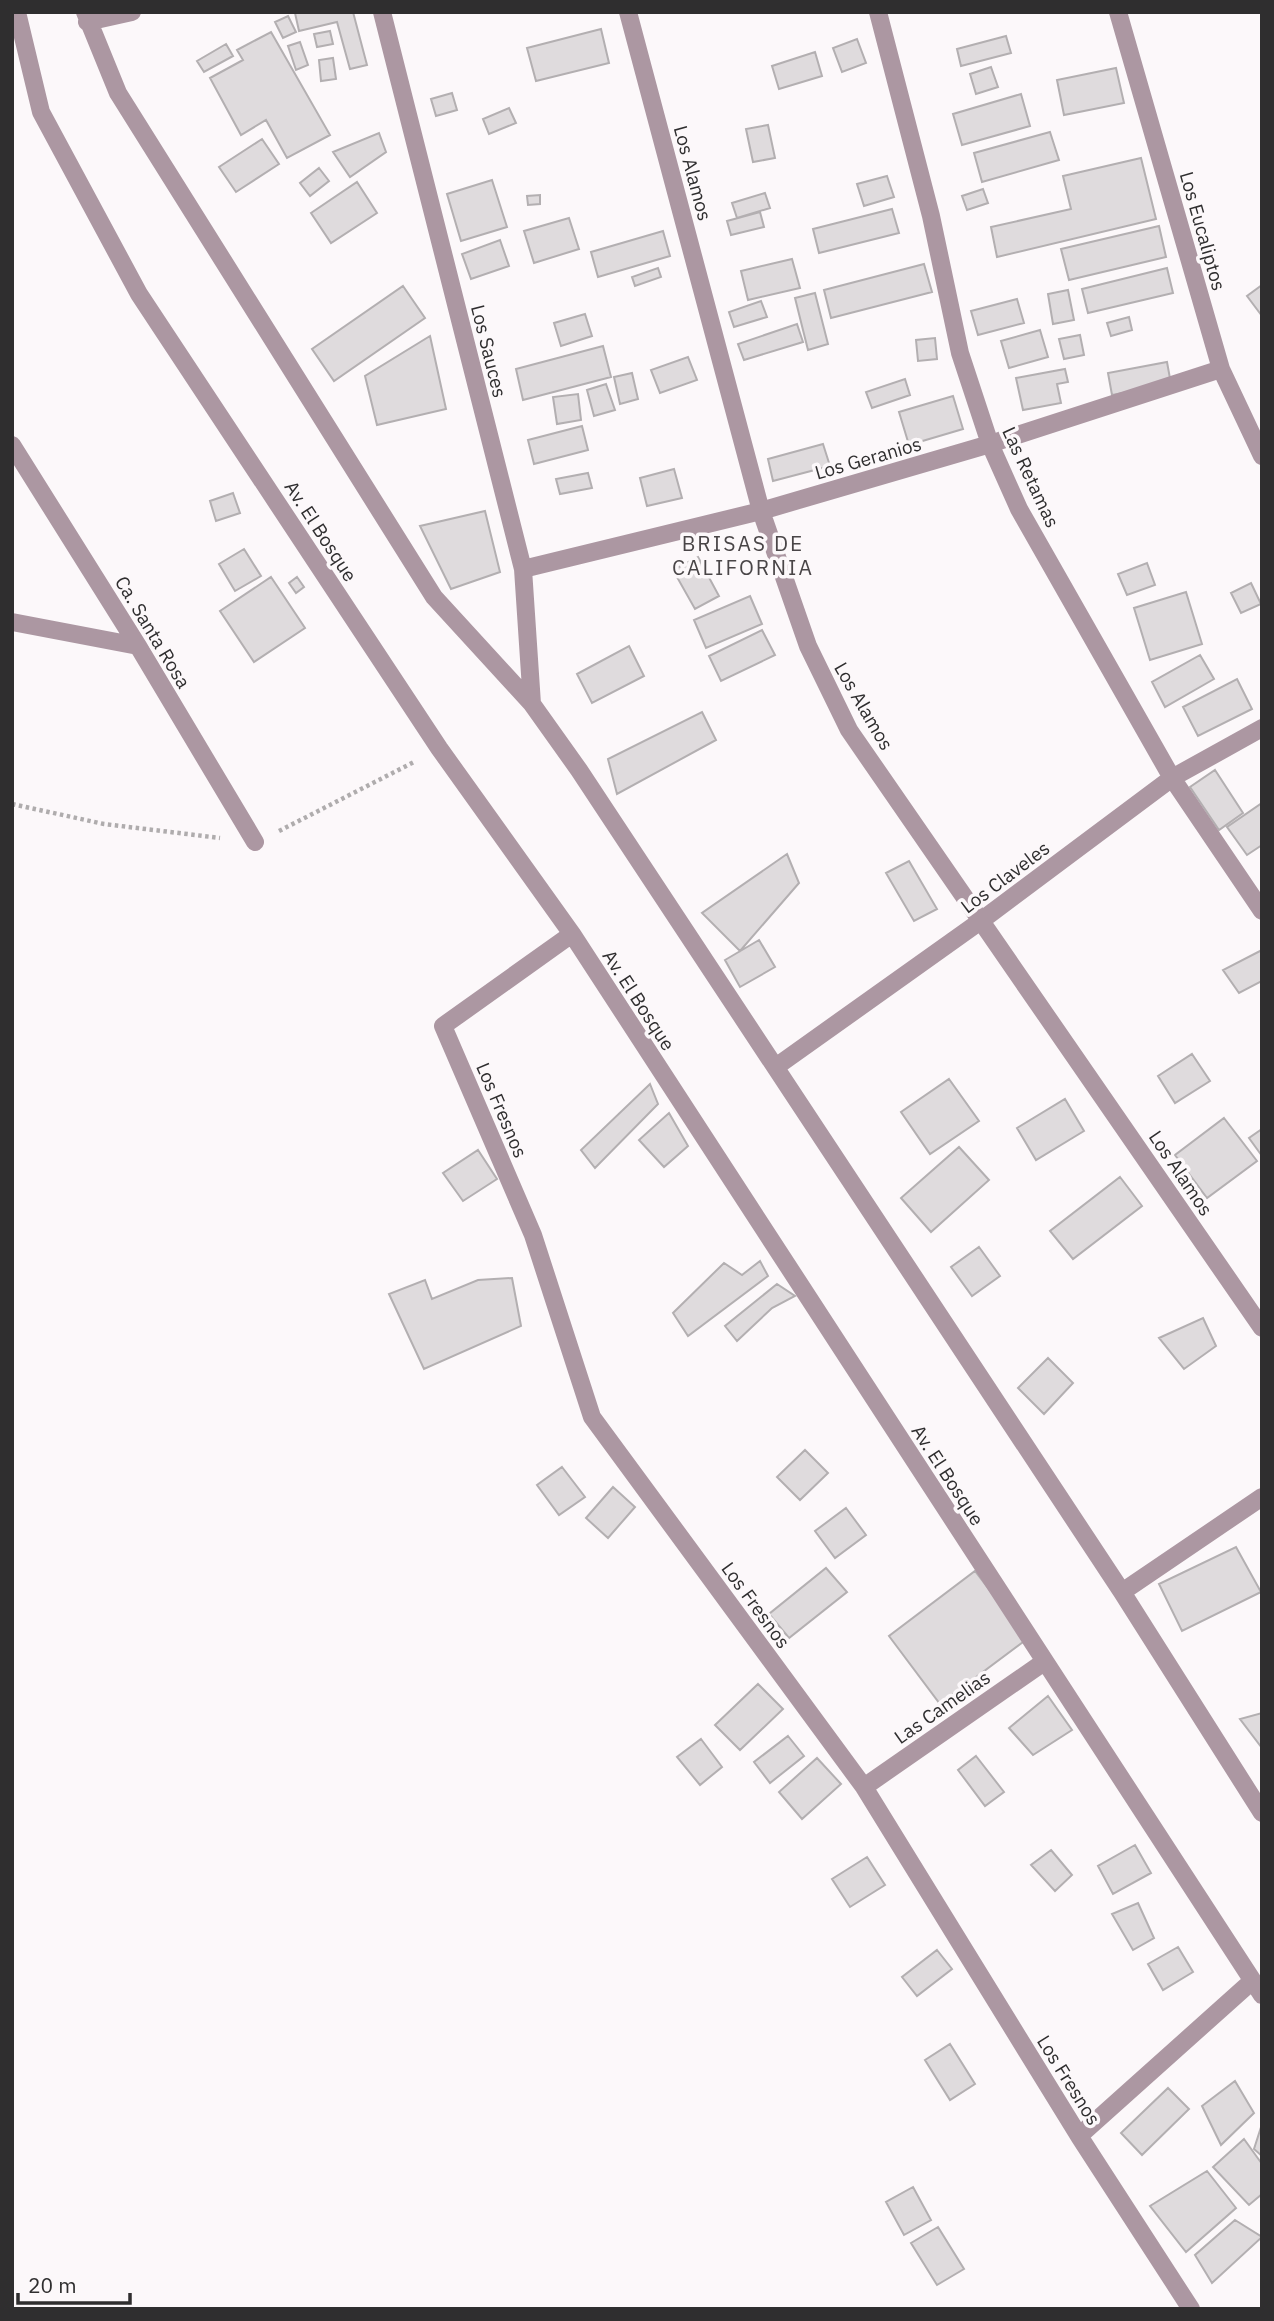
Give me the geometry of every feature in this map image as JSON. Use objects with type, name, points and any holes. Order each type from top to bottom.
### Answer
[{"type":"street","name":"Av. El Bosque","points":[[17,12],[41,112],[139,294],[439,748],[572,934],[1256,1989]]},
{"type":"street","points":[[132,12],[86,17],[118,93],[434,597],[532,704],[777,1066],[1122,1592],[1262,1813]]},
{"type":"street","name":"Los Sauces","points":[[382,12],[523,569],[532,704]]},
{"type":"street","name":"Los Alamos","points":[[628,12],[761,511],[808,646],[849,730],[1262,1328]]},
{"type":"street","name":"Las Retamas","points":[[878,12],[931,216],[960,353],[990,444],[1019,509],[1172,778],[1262,911]]},
{"type":"street","name":"Los Eucaliptos","points":[[1118,12],[1221,369],[1262,456]]},
{"type":"street","name":"Los Geranios","points":[[523,569],[761,511],[990,444],[1221,369]]},
{"type":"street","name":"Ca. Santa Rosa","points":[[12,445],[138,646],[255,842]]},
{"type":"street","points":[[12,622],[138,646]]},
{"type":"street","name":"Los Claveles","points":[[777,1066],[982,920],[1172,778],[1262,728]]},
{"type":"street","name":"Los Fresnos","points":[[572,934],[443,1026],[533,1235],[593,1417],[864,1787],[1079,2136],[1191,2309]]},
{"type":"street","points":[[1122,1592],[1262,1497]]},
{"type":"street","name":"Las Camelias","points":[[864,1787],[1044,1662]]},
{"type":"street","points":[[1079,2136],[1256,1989]]},
{"type":"building","points":[[353,12],[367,65],[350,69],[337,22],[299,31],[295,13]]},
{"type":"building","points":[[288,16],[296,32],[283,38],[275,22]]},
{"type":"building","points":[[601,29],[609,63],[536,81],[527,48]]},
{"type":"building","points":[[330,31],[333,44],[317,47],[314,34]]},
{"type":"building","points":[[271,32],[330,135],[287,158],[266,120],[241,135],[210,78],[243,60],[237,50]]},
{"type":"building","points":[[1006,36],[1011,53],[961,66],[957,49]]},
{"type":"building","points":[[857,39],[866,63],[842,72],[833,48]]},
{"type":"building","points":[[300,42],[308,65],[296,70],[288,46]]},
{"type":"building","points":[[226,44],[233,56],[204,72],[197,61]]},
{"type":"building","points":[[815,52],[822,76],[779,89],[772,66]]},
{"type":"building","points":[[333,58],[336,79],[321,81],[319,60]]},
{"type":"building","points":[[991,67],[998,87],[976,94],[970,74]]},
{"type":"building","points":[[1116,68],[1124,103],[1064,115],[1057,80]]},
{"type":"building","points":[[452,93],[457,110],[436,116],[431,99]]},
{"type":"building","points":[[1021,94],[1030,126],[962,145],[953,114]]},
{"type":"building","points":[[509,108],[516,123],[489,134],[483,119]]},
{"type":"building","points":[[768,125],[775,158],[753,162],[746,129]]},
{"type":"building","points":[[1050,132],[1059,160],[982,182],[974,153]]},
{"type":"building","points":[[379,133],[386,152],[350,177],[333,152]]},
{"type":"building","points":[[262,139],[279,164],[236,192],[219,167]]},
{"type":"building","points":[[1141,158],[1156,219],[997,257],[991,227],[1071,209],[1063,176]]},
{"type":"building","points":[[319,168],[329,181],[310,196],[300,183]]},
{"type":"building","points":[[887,176],[894,197],[864,206],[857,184]]},
{"type":"building","points":[[492,180],[507,227],[461,241],[447,194]]},
{"type":"building","points":[[357,182],[377,213],[331,243],[311,213]]},
{"type":"building","points":[[983,189],[988,203],[967,210],[962,196]]},
{"type":"building","points":[[765,193],[770,208],[737,218],[732,203]]},
{"type":"building","points":[[540,195],[540,204],[528,205],[527,196]]},
{"type":"building","points":[[892,209],[899,233],[819,253],[813,229]]},
{"type":"building","points":[[760,212],[764,227],[731,235],[727,221]]},
{"type":"building","points":[[569,218],[579,249],[534,263],[524,231]]},
{"type":"building","points":[[1159,226],[1166,257],[1069,280],[1061,249]]},
{"type":"building","points":[[663,231],[670,256],[598,277],[591,252]]},
{"type":"building","points":[[500,240],[509,266],[471,279],[462,254]]},
{"type":"building","points":[[792,259],[800,288],[748,300],[741,271]]},
{"type":"building","points":[[924,264],[932,292],[831,318],[824,290]]},
{"type":"building","points":[[658,268],[661,277],[635,286],[632,277]]},
{"type":"building","points":[[1167,268],[1173,293],[1088,313],[1082,289]]},
{"type":"building","points":[[1262,285],[1262,316],[1247,296]]},
{"type":"building","points":[[403,286],[425,318],[334,381],[312,349]]},
{"type":"building","points":[[1068,290],[1074,320],[1053,324],[1048,294]]},
{"type":"building","points":[[815,293],[828,344],[808,350],[795,298]]},
{"type":"building","points":[[1017,299],[1024,323],[978,335],[971,311]]},
{"type":"building","points":[[761,301],[767,317],[734,327],[729,312]]},
{"type":"building","points":[[585,314],[592,336],[561,346],[554,323]]},
{"type":"building","points":[[1129,317],[1132,330],[1111,336],[1107,323]]},
{"type":"building","points":[[797,324],[803,342],[744,360],[738,344]]},
{"type":"building","points":[[1040,330],[1048,357],[1009,368],[1001,341]]},
{"type":"building","points":[[1080,335],[1084,355],[1064,359],[1059,339]]},
{"type":"building","points":[[430,336],[446,409],[377,425],[365,376]]},
{"type":"building","points":[[935,338],[937,359],[918,361],[916,340]]},
{"type":"building","points":[[603,346],[611,377],[523,400],[516,369]]},
{"type":"building","points":[[688,357],[697,380],[660,393],[651,370]]},
{"type":"building","points":[[1167,362],[1171,384],[1112,395],[1108,373]]},
{"type":"building","points":[[1065,369],[1068,382],[1057,384],[1061,403],[1023,410],[1016,378]]},
{"type":"building","points":[[632,373],[638,399],[620,404],[614,377]]},
{"type":"building","points":[[905,379],[910,395],[872,408],[866,392]]},
{"type":"building","points":[[606,384],[615,410],[594,416],[587,390]]},
{"type":"building","points":[[578,394],[581,420],[557,424],[553,397]]},
{"type":"building","points":[[953,396],[963,429],[909,445],[899,412]]},
{"type":"building","points":[[582,426],[588,450],[534,464],[528,440]]},
{"type":"building","points":[[823,444],[830,466],[773,481],[768,459]]},
{"type":"building","points":[[674,469],[682,498],[647,506],[640,478]]},
{"type":"building","points":[[588,473],[592,488],[560,494],[556,479]]},
{"type":"building","points":[[233,493],[240,513],[216,521],[210,501]]},
{"type":"building","points":[[485,511],[500,572],[451,589],[420,526]]},
{"type":"building","points":[[244,549],[261,576],[235,591],[219,564]]},
{"type":"building","points":[[698,557],[719,596],[695,609],[673,570]]},
{"type":"building","points":[[1147,563],[1155,585],[1127,595],[1118,574]]},
{"type":"building","points":[[271,577],[305,628],[254,662],[220,611]]},
{"type":"building","points":[[297,577],[304,587],[296,593],[289,583]]},
{"type":"building","points":[[1251,583],[1261,604],[1241,613],[1231,593]]},
{"type":"building","points":[[1186,592],[1202,644],[1150,660],[1134,608]]},
{"type":"building","points":[[750,596],[762,624],[706,648],[694,620]]},
{"type":"building","points":[[762,630],[775,655],[721,681],[709,656]]},
{"type":"building","points":[[629,646],[644,676],[592,703],[577,674]]},
{"type":"building","points":[[1200,655],[1214,679],[1165,707],[1152,682]]},
{"type":"building","points":[[1237,679],[1252,709],[1198,736],[1183,707]]},
{"type":"building","points":[[702,712],[716,740],[617,794],[608,759]]},
{"type":"building","points":[[1215,770],[1243,813],[1219,830],[1190,787]]},
{"type":"building","points":[[1262,803],[1262,845],[1247,855],[1227,827]]},
{"type":"building","points":[[787,854],[799,883],[740,951],[702,913]]},
{"type":"building","points":[[909,861],[937,909],[914,921],[886,873]]},
{"type":"building","points":[[759,940],[775,967],[740,987],[725,960]]},
{"type":"building","points":[[1262,950],[1262,981],[1239,993],[1223,970]]},
{"type":"building","points":[[1192,1054],[1210,1081],[1175,1103],[1158,1076]]},
{"type":"building","points":[[949,1079],[979,1121],[930,1154],[901,1112]]},
{"type":"building","points":[[650,1084],[658,1104],[595,1168],[581,1150]]},
{"type":"building","points":[[1065,1099],[1084,1131],[1036,1160],[1017,1128]]},
{"type":"building","points":[[669,1113],[688,1146],[664,1167],[639,1140]]},
{"type":"building","points":[[1224,1118],[1257,1161],[1207,1198],[1175,1155]]},
{"type":"building","points":[[1262,1129],[1262,1156],[1249,1138]]},
{"type":"building","points":[[959,1147],[989,1180],[931,1232],[901,1198]]},
{"type":"building","points":[[478,1150],[497,1179],[463,1201],[443,1173]]},
{"type":"building","points":[[1120,1177],[1142,1206],[1073,1259],[1050,1231]]},
{"type":"building","points":[[979,1247],[1000,1276],[972,1296],[951,1267]]},
{"type":"building","points":[[760,1261],[768,1276],[688,1336],[673,1313],[724,1263],[742,1275]]},
{"type":"building","points":[[512,1278],[521,1326],[424,1369],[389,1294],[425,1280],[432,1299],[478,1280]]},
{"type":"building","points":[[777,1284],[795,1296],[772,1308],[737,1341],[725,1326]]},
{"type":"building","points":[[1203,1318],[1216,1346],[1184,1369],[1159,1338]]},
{"type":"building","points":[[1048,1358],[1073,1383],[1044,1414],[1018,1388]]},
{"type":"building","points":[[805,1450],[828,1473],[800,1500],[777,1477]]},
{"type":"building","points":[[562,1467],[585,1497],[559,1515],[537,1485]]},
{"type":"building","points":[[613,1487],[635,1507],[608,1538],[586,1518]]},
{"type":"building","points":[[846,1508],[866,1535],[835,1558],[815,1531]]},
{"type":"building","points":[[1236,1547],[1261,1592],[1182,1631],[1159,1584]]},
{"type":"building","points":[[826,1568],[847,1592],[789,1638],[769,1614]]},
{"type":"building","points":[[975,1571],[1027,1639],[940,1704],[889,1636]]},
{"type":"building","points":[[758,1684],[783,1709],[740,1750],[715,1725]]},
{"type":"building","points":[[1048,1696],[1072,1730],[1033,1755],[1009,1728]]},
{"type":"building","points":[[1262,1713],[1262,1748],[1240,1719]]},
{"type":"building","points":[[788,1736],[804,1756],[770,1783],[754,1762]]},
{"type":"building","points":[[701,1739],[722,1767],[700,1785],[677,1757]]},
{"type":"building","points":[[976,1756],[1004,1792],[985,1806],[958,1770]]},
{"type":"building","points":[[817,1758],[841,1784],[802,1819],[779,1792]]},
{"type":"building","points":[[1135,1845],[1151,1873],[1113,1894],[1098,1866]]},
{"type":"building","points":[[1051,1850],[1072,1875],[1055,1891],[1031,1865]]},
{"type":"building","points":[[867,1857],[885,1885],[850,1907],[832,1879]]},
{"type":"building","points":[[1138,1903],[1154,1938],[1133,1950],[1112,1914]]},
{"type":"building","points":[[1178,1947],[1193,1972],[1163,1990],[1148,1964]]},
{"type":"building","points":[[937,1950],[952,1969],[917,1996],[902,1977]]},
{"type":"building","points":[[950,2044],[975,2084],[950,2100],[925,2060]]},
{"type":"building","points":[[1235,2081],[1254,2113],[1221,2145],[1202,2106]]},
{"type":"building","points":[[1168,2088],[1189,2109],[1142,2155],[1121,2133]]},
{"type":"building","points":[[1262,2124],[1262,2156],[1254,2149]]},
{"type":"building","points":[[1244,2139],[1262,2164],[1262,2194],[1249,2205],[1213,2167]]},
{"type":"building","points":[[1207,2171],[1236,2208],[1186,2252],[1150,2206]]},
{"type":"building","points":[[913,2187],[931,2220],[904,2235],[886,2202]]},
{"type":"building","points":[[1235,2220],[1262,2237],[1212,2283],[1195,2255]]},
{"type":"building","points":[[938,2227],[964,2269],[937,2285],[911,2243]]},
{"type":"district","name":"BRISAS DE CALIFORNIA","points":[[743,555]]}]
